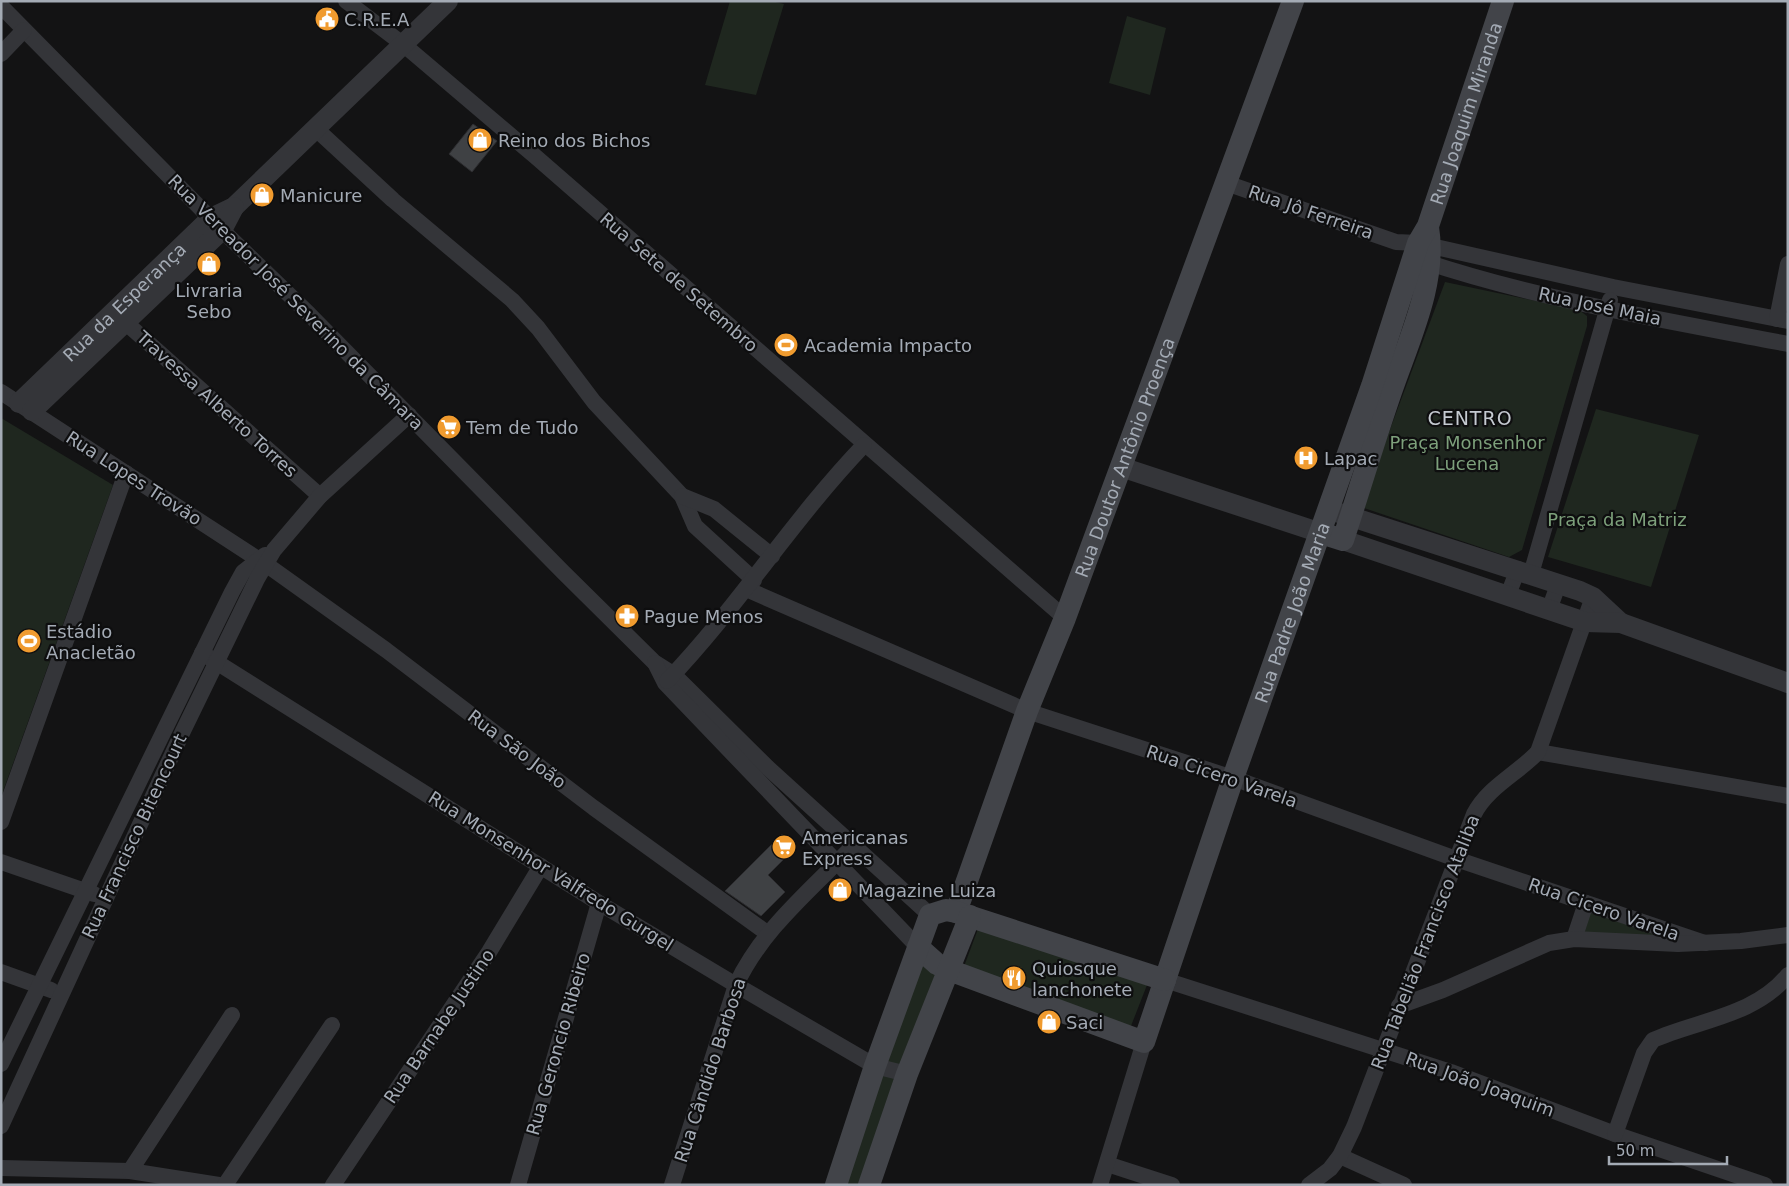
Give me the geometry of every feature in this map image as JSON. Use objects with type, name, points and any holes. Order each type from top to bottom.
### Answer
[{"type":"main road","name":"Rua Doutor Antônio Proença","points":[[948,970],[963,914],[1027,710],[1065,618],[1293,1]]},
{"type":"main road","name":"Rua Joaquim Miranda","points":[[1382,390],[1419,311],[1420,247],[1503,1]]},
{"type":"main road","name":"Rua Padre João Maria","points":[[1144,1042],[1233,778],[1321,534],[1382,390]]},
{"type":"main road","points":[[1321,534],[1343,540],[1351,517],[1382,390]]},
{"type":"main road","points":[[836,1185],[875,1066],[930,915],[946,910],[963,914],[1165,980]]},
{"type":"main road","points":[[918,947],[937,964],[948,970],[1144,1042]]},
{"type":"main road","points":[[870,1185],[907,1074],[948,970]]},
{"type":"street","name":"Rua Sete de Setembro","points":[[346,1],[404,45],[671,274],[864,445],[1065,618]]},
{"type":"street","name":"Rua da Esperança","points":[[25,407],[120,318],[448,1]]},
{"type":"street","name":"Rua Vereador José Severino da Câmara","points":[[1,6],[410,415],[762,772],[837,863],[918,947]]},
{"type":"street","points":[[1,54],[24,30]]},
{"type":"street","points":[[315,128],[393,200],[512,300],[538,328],[594,402],[682,496],[714,509],[772,556]]},
{"type":"street","name":"Rua Jô Ferreira","points":[[1226,183],[1420,247]]},
{"type":"street","points":[[1420,247],[1783,320],[1788,264]]},
{"type":"street","name":"Rua José Maia","points":[[1420,247],[1607,310],[1788,344]]},
{"type":"street","points":[[1508,595],[1525,572],[1614,287]]},
{"type":"street","name":"Travessa Alberto Torres","points":[[120,318],[320,496]]},
{"type":"street","name":"Rua Lopes Trovão","points":[[1,392],[262,562]]},
{"type":"street","name":"Rua Francisco Bitencourt","points":[[1,1126],[105,898],[209,657],[232,592],[243,572],[262,562],[320,496],[410,415]]},
{"type":"street","points":[[669,678],[750,584],[812,505],[864,445]]},
{"type":"street","points":[[1121,467],[1321,534]]},
{"type":"street","points":[[1,822],[126,473]]},
{"type":"street","name":"Rua Cicero Varela","points":[[682,496],[696,526],[750,584],[1027,710],[1233,778],[1456,858],[1705,943]]},
{"type":"street","points":[[1330,510],[1525,572],[1593,597],[1621,623]]},
{"type":"street","points":[[1399,559],[1408,534]]},
{"type":"street","points":[[1343,540],[1585,622],[1621,623],[1788,682]]},
{"type":"street","name":"Rua São João","points":[[262,562],[386,650],[602,813],[768,934]]},
{"type":"street","points":[[1549,610],[1558,585]]},
{"type":"street","name":"Rua Tabelião Francisco Ataliba","points":[[1309,1185],[1333,1170],[1354,1127],[1456,858],[1482,799],[1519,771],[1538,752],[1593,597]]},
{"type":"street","name":"Rua Francisco Bitencourt","points":[[1,1064],[85,891],[209,657]]},
{"type":"street","name":"Rua Monsenhor Valfredo Gurgel","points":[[209,657],[599,903],[736,985],[875,1066],[907,1074]]},
{"type":"street","points":[[1538,752],[1788,796]]},
{"type":"street","name":"Rua Vereador José Severino da Câmara","points":[[762,772],[853,846],[930,915]]},
{"type":"street","name":"Rua Cândido Barbosa","points":[[672,1185],[736,985],[748,961],[768,934],[853,846]]},
{"type":"street","points":[[1,862],[105,898]]},
{"type":"street","name":"Rua Barnabe Justino","points":[[333,1185],[488,952],[541,866]]},
{"type":"street","name":"Rua Geroncio Ribeiro","points":[[518,1185],[599,903]]},
{"type":"street","points":[[1574,939],[1586,903]]},
{"type":"street","points":[[1399,1006],[1443,990],[1549,943],[1574,939],[1660,944],[1705,943],[1788,935]]},
{"type":"street","points":[[1,972],[62,994]]},
{"type":"street","points":[[1615,1134],[1644,1053],[1654,1040],[1748,1006],[1766,995],[1788,975]]},
{"type":"street","name":"Rua João Joaquim","points":[[1165,980],[1451,1072],[1615,1134],[1765,1185]]},
{"type":"street","points":[[130,1171],[232,1015]]},
{"type":"street","points":[[225,1185],[332,1025]]},
{"type":"street","points":[[1100,1185],[1144,1042]]},
{"type":"street","points":[[1107,1164],[1172,1185]]},
{"type":"street","points":[[1,1168],[130,1171],[219,1185]]},
{"type":"street","points":[[1333,1170],[1404,1185]]},
{"type":"green space","points":[[730,1],[771,1],[784,4],[756,95],[705,85]]},
{"type":"green space","points":[[1127,16],[1166,28],[1150,95],[1109,83]]},
{"type":"green space","name":"Praça Monsenhor Lucena","points":[[1445,282],[1579,310],[1587,316],[1587,326],[1522,550],[1509,557],[1361,507]]},
{"type":"green space","name":"Praça da Matriz","points":[[1596,409],[1699,435],[1651,587],[1548,557]]},
{"type":"green space","name":"Estádio Anacletão","points":[[1,418],[113,485],[1,797]]},
{"type":"green space","points":[[1591,911],[1683,940],[1580,937]]},
{"type":"green space","points":[[978,929],[1147,985],[1131,1026],[963,969]]},
{"type":"green space","points":[[920,959],[937,972],[864,1185],[844,1185]]},
{"type":"building","points":[[473,124],[497,141],[472,172],[449,154]]},
{"type":"building","points":[[782,834],[796,847],[768,875],[785,892],[761,916],[725,891]]},
{"type":"place","name":"C.R.E.A","points":[[327,19]]},
{"type":"place","name":"Reino dos Bichos","points":[[480,140]]},
{"type":"place","name":"Manicure","points":[[262,195]]},
{"type":"place","name":"Livraria Sebo","points":[[209,264]]},
{"type":"place","name":"Academia Impacto","points":[[786,345]]},
{"type":"place","name":"Tem de Tudo","points":[[449,427]]},
{"type":"place","name":"Lapac","points":[[1306,458]]},
{"type":"place","name":"Pague Menos","points":[[627,616]]},
{"type":"place","name":"Estádio Anacletão","points":[[29,641]]},
{"type":"place","name":"Americanas Express","points":[[784,847]]},
{"type":"place","name":"Magazine Luiza","points":[[840,890]]},
{"type":"place","name":"Quiosque lanchonete","points":[[1014,978]]},
{"type":"place","name":"Saci","points":[[1049,1022]]},
{"type":"district","name":"CENTRO","points":[[1470,418]]}]
